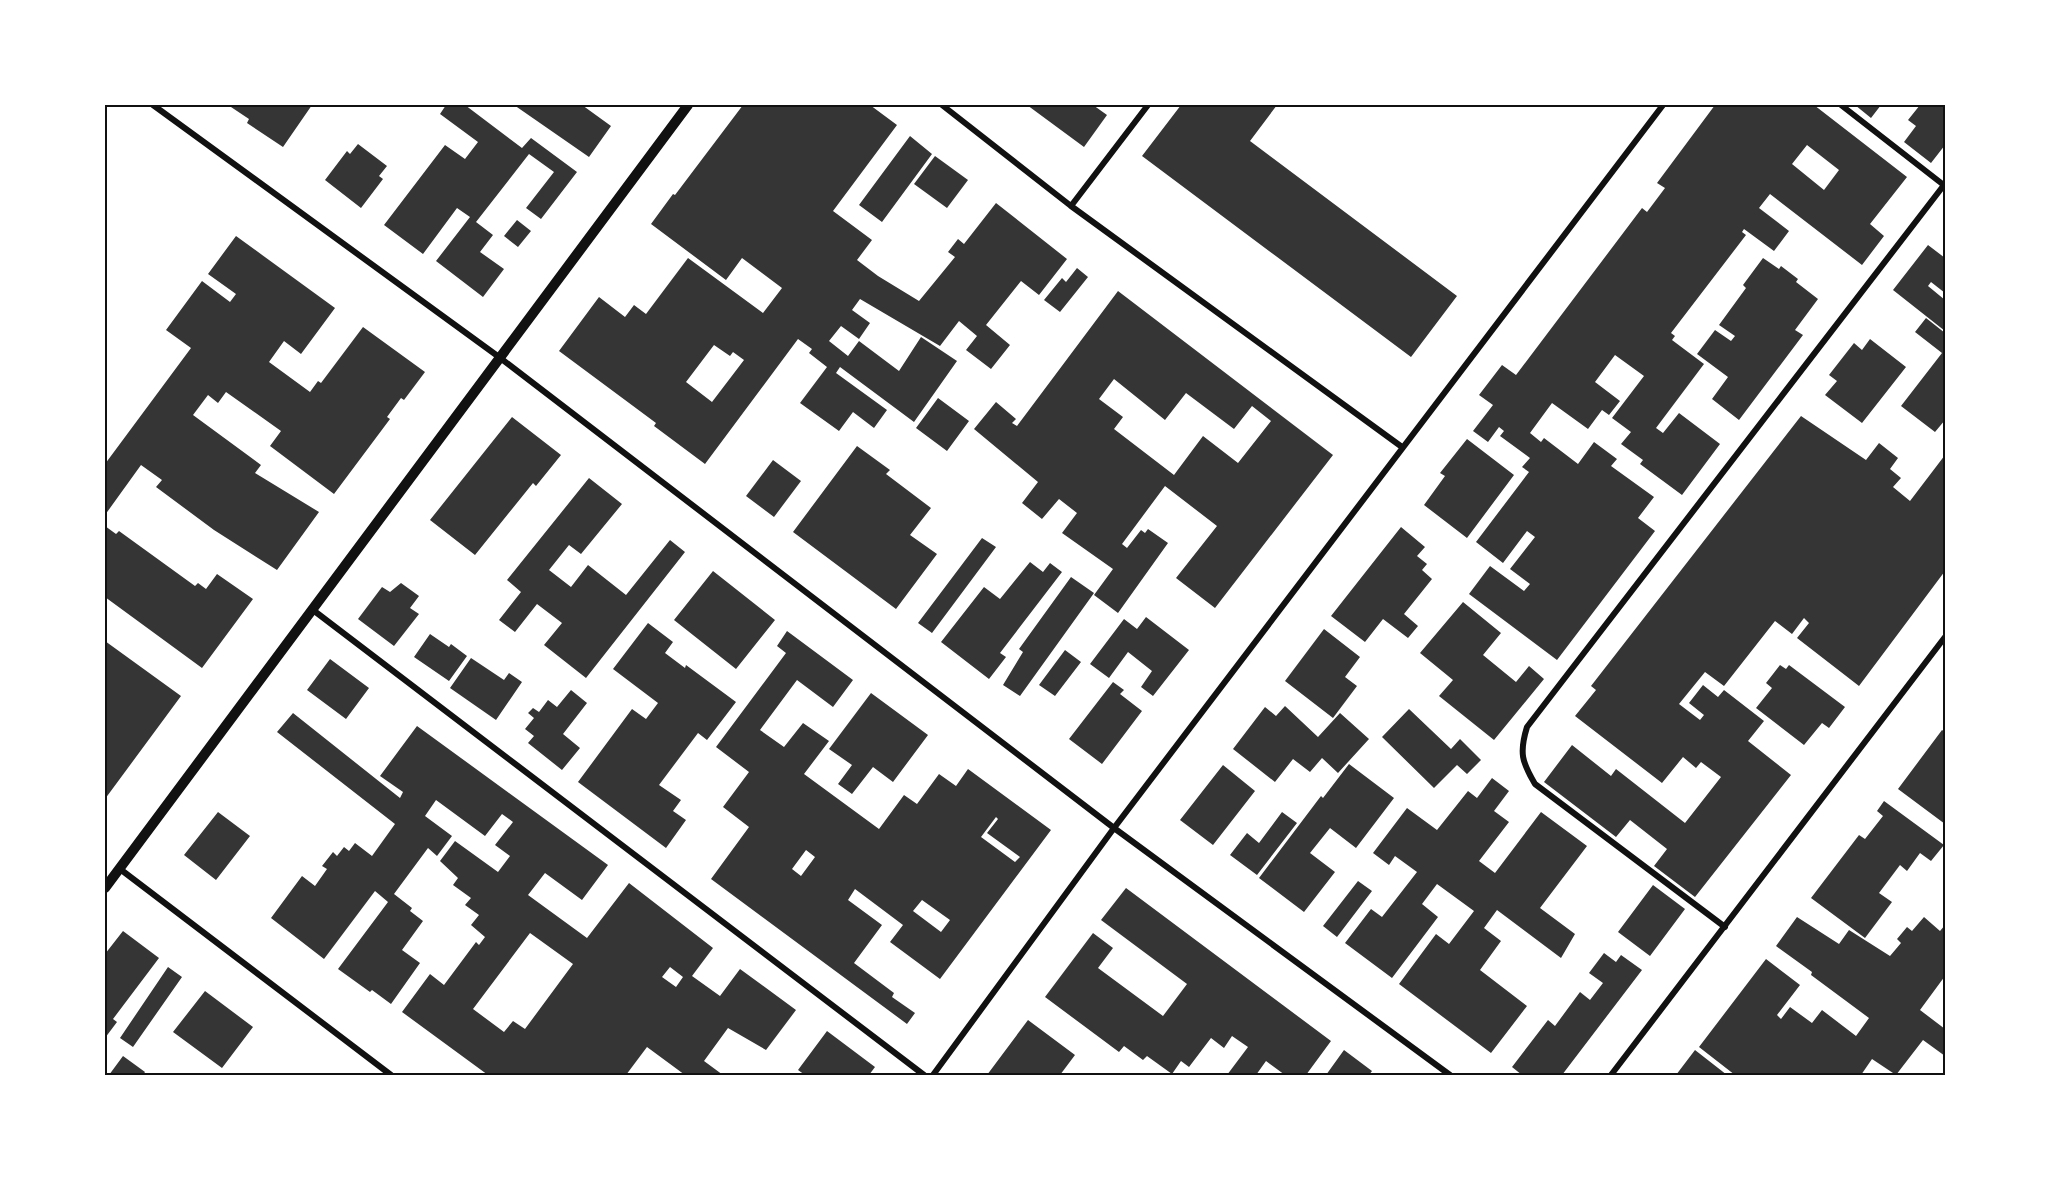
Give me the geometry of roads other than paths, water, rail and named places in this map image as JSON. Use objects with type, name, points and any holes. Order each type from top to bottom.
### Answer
[{"type":"street","points":[[153,105],[499,357],[1114,828],[1450,1075]]},
{"type":"street","points":[[105,888],[688,105]]},
{"type":"street","points":[[942,105],[1071,206],[1402,447]]},
{"type":"street","points":[[1071,206],[1148,105]]},
{"type":"street","points":[[933,1075],[1114,828],[1663,105]]},
{"type":"street","points":[[1725,927],[1535,784],[1524,764],[1521,745],[1527,727],[1944,186],[1840,105]]},
{"type":"street","points":[[313,610],[924,1075]]},
{"type":"street","points":[[1611,1075],[1945,637]]},
{"type":"street","points":[[120,869],[391,1075]]}]
